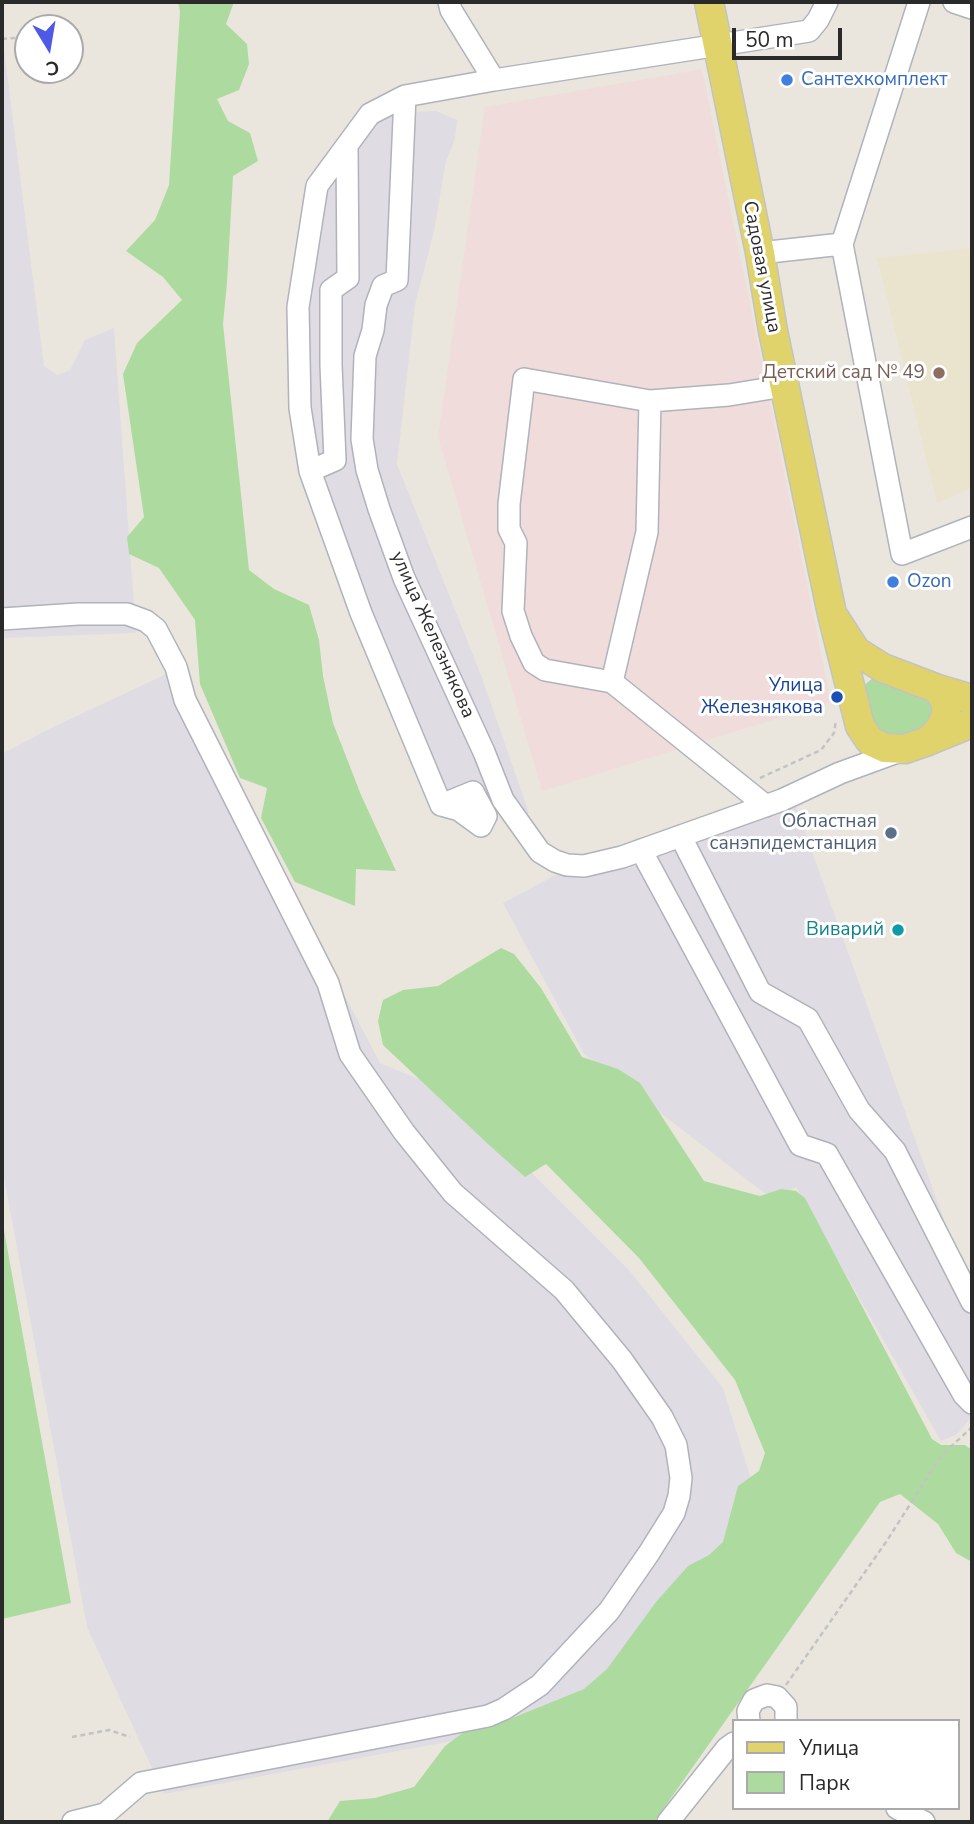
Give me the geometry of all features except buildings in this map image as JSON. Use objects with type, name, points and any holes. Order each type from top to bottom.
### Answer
[{"type":"main road","name":"Садовая улица","points":[[709,2],[850,713]]},
{"type":"main road","points":[[832,614],[856,651],[883,668],[972,699]]},
{"type":"main road","points":[[883,668],[872,670],[856,684],[850,713],[870,741],[885,748],[917,745],[940,729],[946,716],[946,703],[938,689]]},
{"type":"main road","name":"улица Железнякова","points":[[917,745],[972,723]]},
{"type":"street","points":[[449,2],[494,80]]},
{"type":"street","points":[[441,805],[361,613],[310,471],[300,408],[298,307],[317,186],[370,114],[405,96],[809,31],[827,2]]},
{"type":"street","points":[[919,2],[842,244],[902,554],[972,527]]},
{"type":"street","points":[[954,2],[972,8]]},
{"type":"street","name":"улица Железнякова","points":[[405,96],[397,280],[383,286],[376,305],[373,330],[365,356],[362,439],[379,509],[404,578],[484,752],[503,800],[540,852],[555,862],[584,866],[641,850],[766,806],[840,773],[917,745]]},
{"type":"street","points":[[310,471],[335,460],[331,290],[348,278],[347,147]]},
{"type":"street","points":[[760,253],[842,244]]},
{"type":"street","points":[[766,806],[612,682],[545,670],[534,663],[513,611],[516,543],[509,529],[509,504],[524,379],[650,401],[729,395],[784,386]]},
{"type":"street","points":[[612,682],[647,532],[650,401]]},
{"type":"street","points":[[2,619],[127,614],[146,621],[156,629],[176,667],[185,700],[328,983],[350,1054],[404,1132],[453,1193],[564,1290],[622,1360],[662,1417],[676,1445],[681,1478],[674,1513],[609,1611],[540,1685],[505,1709],[488,1716],[141,1783],[105,1814],[73,1822]]},
{"type":"street","points":[[840,773],[859,745],[850,713]]},
{"type":"street","points":[[681,837],[760,992],[808,1019],[859,1110],[895,1152],[972,1302]]},
{"type":"street","points":[[641,850],[800,1145],[827,1154],[964,1395],[972,1403]]},
{"type":"street","points":[[748,1719],[748,1711],[754,1700],[766,1695],[777,1698],[786,1707],[786,1719]]},
{"type":"street","points":[[668,1822],[732,1744]]},
{"type":"street","points":[[901,1810],[924,1822]]},
{"type":"path","points":[[754,780],[821,750],[850,713]]},
{"type":"path","points":[[777,1698],[886,1542],[942,1456],[972,1427]]},
{"type":"path","points":[[72,1737],[109,1730],[130,1737]]},
{"type":"shaded area","points":[[2,33],[44,366],[57,375],[70,370],[85,340],[114,328],[136,633],[2,638]]},
{"type":"shaded area","points":[[702,69],[831,702],[542,791],[438,437],[485,107]]},
{"type":"shaded area","points":[[382,102],[412,112],[436,111],[457,120],[455,139],[446,161],[434,231],[415,305],[397,464],[481,675],[529,813],[472,815],[437,803],[293,405],[288,303],[304,191]]},
{"type":"shaded area","name":"Детский сад № 49","points":[[972,248],[972,488],[937,503],[877,258]]},
{"type":"shaded area","points":[[175,670],[380,1063],[452,1093],[629,1270],[723,1388],[751,1479],[728,1558],[606,1692],[507,1731],[164,1794],[87,1627],[2,1167],[2,754]]},
{"type":"shaded area","points":[[796,807],[963,1273],[972,1286],[972,1417],[956,1435],[941,1441],[796,1187],[772,1199],[584,1054],[503,903],[561,872],[628,868]]},
{"type":"green space","points":[[178,2],[234,2],[226,24],[247,44],[249,64],[239,90],[217,99],[228,121],[250,133],[258,161],[233,176],[223,324],[249,570],[274,589],[309,605],[319,640],[333,723],[361,795],[396,871],[356,869],[355,906],[295,882],[261,818],[267,788],[240,778],[200,684],[195,620],[159,568],[129,554],[127,537],[144,517],[123,374],[137,343],[182,300],[163,277],[126,251],[155,220],[169,185],[180,11]]},
{"type":"green space","points":[[874,677],[932,696],[933,724],[904,741],[876,734],[862,687]]},
{"type":"green space","points":[[501,948],[514,954],[541,988],[582,1057],[618,1069],[640,1083],[704,1181],[760,1196],[781,1189],[796,1191],[805,1198],[932,1439],[941,1445],[965,1445],[972,1450],[972,1562],[956,1553],[938,1524],[900,1494],[880,1502],[654,1822],[327,1822],[340,1801],[375,1798],[414,1787],[445,1746],[464,1732],[510,1719],[584,1689],[607,1669],[656,1602],[688,1566],[709,1555],[723,1542],[738,1486],[759,1471],[765,1453],[735,1380],[639,1258],[546,1164],[525,1177],[383,1045],[378,1021],[383,1000],[403,990],[438,986]]},
{"type":"green space","points":[[2,1219],[71,1603],[2,1619]]},
{"type":"place","name":"Сантехкомплект","points":[[787,80]]},
{"type":"place","name":"Детский сад № 49","points":[[939,373]]},
{"type":"place","name":"Ozon","points":[[893,582]]},
{"type":"place","name":"Улица Железнякова","points":[[837,697]]},
{"type":"place","name":"Областная санэпидемстанция","points":[[891,833]]},
{"type":"place","name":"Виварий","points":[[898,930]]}]
